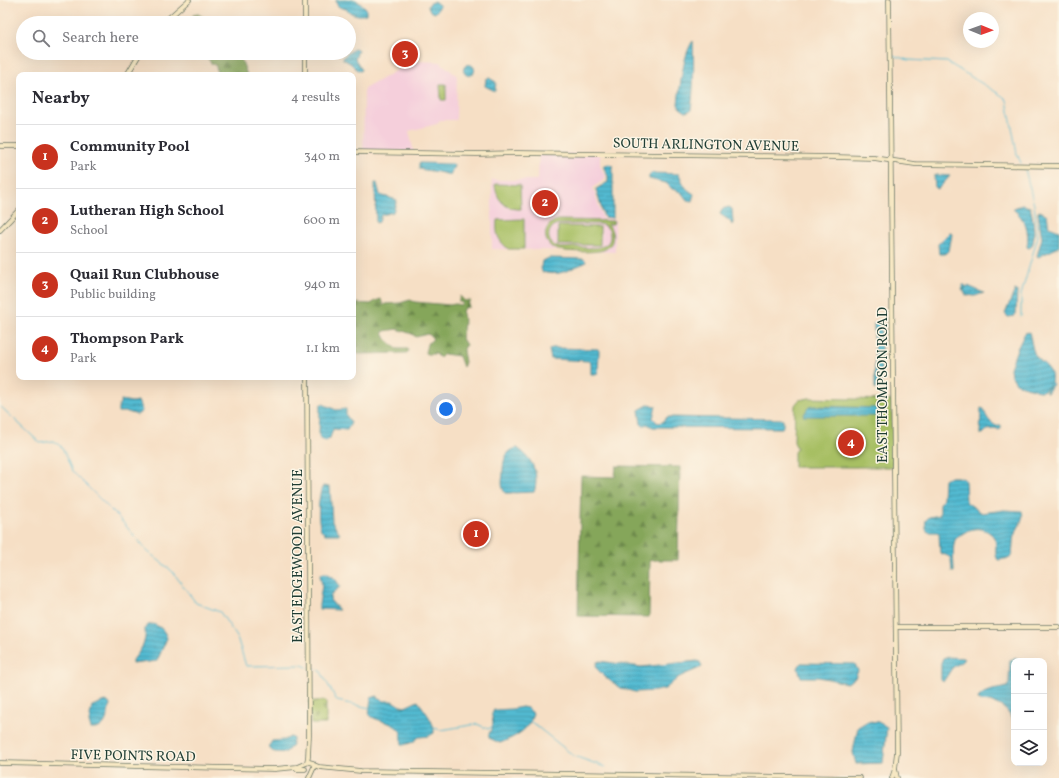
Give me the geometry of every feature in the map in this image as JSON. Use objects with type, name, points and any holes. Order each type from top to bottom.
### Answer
[{"type":"main road","points":[[171,16],[189,0]]},
{"type":"main road","points":[[304,0],[305,16]]},
{"type":"main road","name":"EAST THOMPSON ROAD","points":[[889,0],[897,778]]},
{"type":"main road","points":[[129,72],[136,60]]},
{"type":"main road","points":[[305,60],[305,72]]},
{"type":"main road","points":[[0,146],[16,146]]},
{"type":"main road","name":"SOUTH ARLINGTON AVENUE","points":[[356,152],[870,158],[918,164],[1059,166]]},
{"type":"main road","points":[[0,230],[16,213]]},
{"type":"main road","name":"EAST EDGEWOOD AVENUE","points":[[307,380],[308,778]]},
{"type":"main road","points":[[896,627],[1059,627]]},
{"type":"main road","name":"FIVE POINTS ROAD","points":[[0,763],[264,769],[282,771],[309,767],[345,772],[860,778]]},
{"type":"main road","name":"EAST THOMPSON ROAD","points":[[892,778],[896,769]]},
{"type":"shaded area","points":[[413,61],[440,62],[457,76],[456,120],[440,120],[437,124],[409,131],[414,153],[363,152],[364,89]]},
{"type":"shaded area","points":[[539,153],[600,154],[600,165],[606,178],[593,188],[603,219],[615,219],[615,252],[492,249],[492,180],[538,180]]},
{"type":"green space","points":[[198,14],[202,16],[193,16]]},
{"type":"green space","points":[[209,60],[242,60],[246,72],[216,72],[216,66]]},
{"type":"green space","points":[[440,84],[446,84],[446,100],[441,100]]},
{"type":"green space","points":[[495,184],[520,185],[521,209],[510,208],[502,202],[497,194]]},
{"type":"green space","points":[[524,219],[524,249],[508,249],[498,236],[497,220]]},
{"type":"green space","points":[[558,220],[614,221],[613,224],[608,224],[612,231],[613,239],[610,246],[599,251],[586,252],[555,249],[550,246],[546,238],[547,229],[553,222]],"holes":[[[557,224],[600,224],[609,230],[610,237],[608,242],[600,247],[565,248],[555,246],[550,241],[549,234],[551,228]]]},
{"type":"green space","points":[[558,226],[600,227],[600,245],[558,245]]},
{"type":"green space","points":[[460,296],[465,301],[471,301],[468,303],[469,307],[464,308],[462,311],[464,324],[461,337],[466,345],[463,351],[465,362],[463,367],[459,356],[444,354],[440,358],[436,354],[425,353],[427,344],[433,339],[430,335],[427,334],[416,337],[412,334],[397,329],[384,331],[383,333],[386,339],[397,349],[408,349],[408,352],[356,353],[356,303],[371,304],[381,299],[383,306],[385,304],[400,303],[410,300],[415,302],[460,305],[462,302],[459,302]]},
{"type":"green space","points":[[809,398],[892,400],[893,467],[794,467],[794,452],[797,448],[794,442],[795,405],[799,400]]},
{"type":"green space","points":[[616,466],[680,467],[678,560],[650,560],[649,617],[578,616],[581,476],[615,477]]},
{"type":"green space","points":[[309,701],[326,701],[326,724],[311,724]]},
{"type":"water","points":[[336,0],[356,0],[366,8],[366,14],[358,15],[351,13],[338,6]]},
{"type":"water","points":[[434,1],[440,6],[435,13],[430,11],[428,6]]},
{"type":"water","points":[[693,41],[694,76],[692,101],[691,110],[686,112],[680,108],[678,104],[684,62]]},
{"type":"water","points":[[345,60],[356,60],[362,70],[357,70]]},
{"type":"water","points":[[467,65],[471,65],[473,66],[473,74],[467,75],[464,72],[464,68]]},
{"type":"water","points":[[489,78],[496,82],[495,91],[485,86],[486,79]]},
{"type":"water","points":[[419,163],[453,164],[454,166],[450,175],[419,169]]},
{"type":"water","points":[[610,164],[613,166],[613,218],[604,217],[596,189],[608,182],[608,176],[603,166]]},
{"type":"water","points":[[651,173],[679,174],[688,190],[694,194],[692,201],[687,200],[681,192],[672,189],[666,183],[649,179]]},
{"type":"water","points":[[934,176],[950,176],[938,189],[935,187]]},
{"type":"water","points":[[375,183],[377,183],[380,195],[397,200],[393,212],[381,215],[379,222],[376,223]]},
{"type":"water","points":[[1023,205],[1030,207],[1033,221],[1033,242],[1032,246],[1029,248],[1027,247],[1028,236],[1026,226],[1021,217],[1013,209]]},
{"type":"water","points":[[729,207],[732,209],[732,225],[730,221],[720,214],[722,209]]},
{"type":"water","points":[[1040,211],[1047,215],[1049,227],[1059,231],[1059,247],[1038,257],[1042,238],[1038,214]]},
{"type":"water","points":[[950,232],[952,234],[949,251],[944,254],[939,254],[938,244]]},
{"type":"water","points":[[549,258],[584,259],[586,261],[585,263],[564,272],[554,274],[542,272],[542,261]]},
{"type":"water","points":[[963,285],[984,293],[975,296],[966,295],[964,292],[965,287],[963,291],[961,290]]},
{"type":"water","points":[[1015,290],[1017,291],[1016,314],[1008,317],[1005,314]]},
{"type":"water","points":[[876,321],[880,323],[881,326],[881,384],[879,389],[876,390],[874,323]]},
{"type":"water","points":[[1029,332],[1035,355],[1051,373],[1051,382],[1053,384],[1047,393],[1046,391],[1050,384],[1045,390],[1039,391],[1017,384],[1011,375],[1010,368],[1017,349],[1025,333]]},
{"type":"water","points":[[552,348],[598,349],[598,374],[591,374],[591,364],[589,361],[551,359],[549,350]]},
{"type":"water","points":[[121,400],[132,402],[138,401],[142,411],[137,415],[128,412],[118,412]]},
{"type":"water","points":[[321,404],[336,410],[346,409],[346,415],[351,423],[347,430],[333,429],[330,438],[326,441],[320,439],[319,435],[320,407]]},
{"type":"water","points":[[648,405],[656,406],[653,418],[658,423],[663,422],[667,417],[781,419],[783,420],[783,426],[782,428],[653,427],[647,424],[643,426],[641,424],[639,410]]},
{"type":"water","points":[[811,406],[878,408],[880,416],[803,416]]},
{"type":"water","points":[[981,408],[984,409],[986,416],[992,423],[996,426],[1001,425],[1001,429],[998,430],[996,428],[987,430],[983,434],[980,434]]},
{"type":"water","points":[[517,448],[531,461],[536,479],[534,492],[505,493],[502,486],[505,458],[509,452]]},
{"type":"water","points":[[949,477],[964,479],[966,502],[982,513],[1004,510],[1022,511],[1022,518],[1014,536],[1010,558],[998,560],[996,554],[996,542],[993,536],[986,530],[974,529],[960,535],[955,539],[953,552],[954,572],[952,572],[951,559],[940,553],[939,533],[928,532],[925,525],[926,520],[929,517],[940,515],[940,504],[943,498],[944,480]]},
{"type":"water","points":[[323,486],[330,487],[332,522],[340,534],[325,534],[321,529],[319,507],[320,495]]},
{"type":"water","points":[[324,573],[334,578],[340,587],[332,594],[330,598],[339,610],[319,609],[322,585],[320,575]]},
{"type":"water","points":[[153,624],[162,629],[167,638],[157,661],[132,664],[132,661],[144,643],[145,629],[148,625]]},
{"type":"water","points":[[943,658],[965,659],[952,668],[943,682],[941,680],[941,663]]},
{"type":"water","points":[[1010,660],[1011,718],[1007,711],[999,705],[979,701],[978,698],[988,691],[1007,687],[1009,683]]},
{"type":"water","points":[[600,661],[641,667],[697,661],[700,662],[702,667],[679,677],[665,689],[635,692],[620,688],[605,677],[597,669],[597,662]]},
{"type":"water","points":[[801,663],[855,664],[858,671],[855,678],[847,683],[819,677],[801,677],[798,668]]},
{"type":"water","points":[[377,696],[384,701],[392,701],[405,707],[418,701],[431,720],[434,733],[429,736],[419,737],[413,742],[404,745],[402,744],[401,734],[397,727],[371,717],[369,714],[371,698]]},
{"type":"water","points":[[106,701],[110,705],[105,722],[96,729],[91,729],[89,722],[92,706]]},
{"type":"water","points":[[522,707],[527,708],[533,713],[529,724],[521,732],[500,743],[489,738],[493,724],[492,715],[494,710]]},
{"type":"water","points":[[868,721],[878,722],[887,727],[883,763],[856,764],[853,752],[858,727]]},
{"type":"water","points":[[290,737],[293,738],[292,746],[286,752],[276,752],[271,750],[270,745],[272,741],[285,740]]},
{"type":"waterway","points":[[892,55],[908,60],[947,62],[1004,97],[1007,100],[1017,154],[1021,163]]},
{"type":"waterway","points":[[1021,316],[1021,295],[1038,236],[1034,205],[1025,169]]},
{"type":"waterway","points":[[0,406],[40,443],[53,441],[62,447],[72,471],[120,519],[147,551],[172,571],[196,603],[220,612],[237,637],[246,666],[302,665],[307,667]]},
{"type":"waterway","points":[[310,668],[320,670],[337,701],[370,708]]},
{"type":"waterway","points":[[530,721],[574,756],[605,767]]},
{"type":"waterway","points":[[434,728],[441,730],[477,724],[488,729],[492,727]]},
{"type":"place","name":"Quail Run Clubhouse","points":[[405,54]]},
{"type":"place","name":"Lutheran High School","points":[[545,203]]},
{"type":"place","name":"Thompson Park","points":[[851,443]]},
{"type":"place","name":"Community Pool","points":[[476,534]]}]
